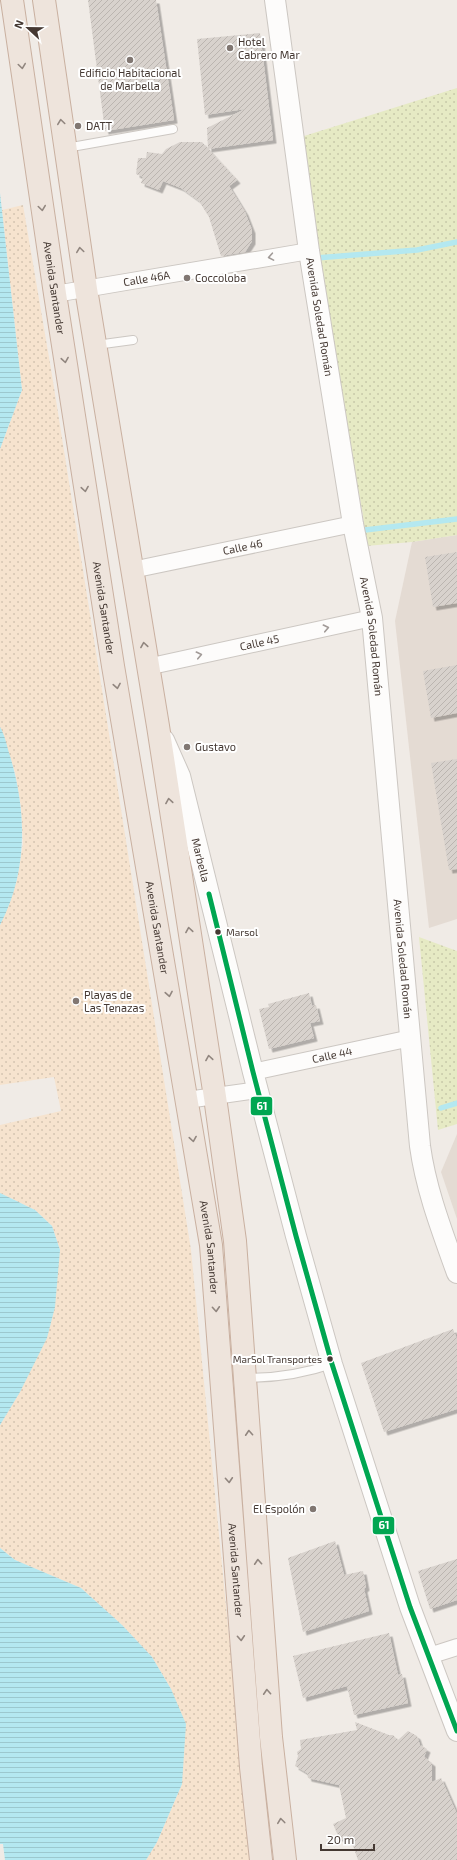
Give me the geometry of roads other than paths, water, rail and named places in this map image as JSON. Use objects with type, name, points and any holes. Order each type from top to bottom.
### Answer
[{"type":"highway","name":"Avenida Santander","points":[[12,0],[55,294],[113,666],[211,1245],[251,1767],[261,1860]]},
{"type":"highway","name":"Avenida Santander","points":[[44,0],[86,289],[147,667],[158,726],[215,1097],[235,1241],[270,1737],[285,1860]]},
{"type":"street","name":"Avenida Soledad Román","points":[[275,0],[309,251],[353,524],[372,618],[420,1146],[424,1175],[431,1200],[457,1273]]},
{"type":"street","name":"Calle 46A","points":[[55,294],[309,251]]},
{"type":"street","name":"Calle 46","points":[[132,570],[353,524]]},
{"type":"street","name":"Calle 45","points":[[147,667],[372,618]]},
{"type":"street","name":"Marbella","points":[[158,726],[180,776],[296,1236],[332,1364],[410,1607],[457,1731]]},
{"type":"street","name":"Calle 44","points":[[187,1100],[215,1097],[256,1081],[411,1038]]},
{"type":"street","points":[[429,1656],[457,1647]]},
{"type":"lane","points":[[65,148],[173,129]]},
{"type":"lane","points":[[95,345],[133,340]]},
{"type":"lane","points":[[245,1378],[272,1378],[316,1369],[332,1364]]},
{"type":"water","points":[[0,193],[22,390],[0,449]]},
{"type":"water","points":[[0,727],[5,737],[16,777],[22,820],[22,842],[16,884],[0,925]]},
{"type":"water","points":[[0,1193],[35,1210],[52,1226],[60,1250],[55,1307],[47,1338],[20,1392],[0,1425]]},
{"type":"water","points":[[0,1548],[15,1560],[81,1588],[122,1625],[152,1657],[171,1689],[186,1724],[182,1784],[157,1842],[146,1860],[5,1860],[3,1844],[0,1844]]},
{"type":"waterway","points":[[316,258],[417,250],[457,242]]},
{"type":"waterway","points":[[365,530],[457,519]]},
{"type":"waterway","points":[[441,1108],[457,1103]]},
{"type":"place","name":"Hotel Cabrero Mar","points":[[230,48]]},
{"type":"place","name":"Edificio Habitacional de Marbella","points":[[130,60]]},
{"type":"place","name":"DATT","points":[[78,126]]},
{"type":"place","name":"Coccoloba","points":[[187,278]]},
{"type":"place","name":"Gustavo","points":[[187,747]]},
{"type":"place","name":"Marsol","points":[[218,932]]},
{"type":"place","name":"Playas de Las Tenazas","points":[[76,1001]]},
{"type":"place","name":"MarSol Transportes","points":[[330,1359]]},
{"type":"place","name":"El Espolón","points":[[313,1509]]}]
